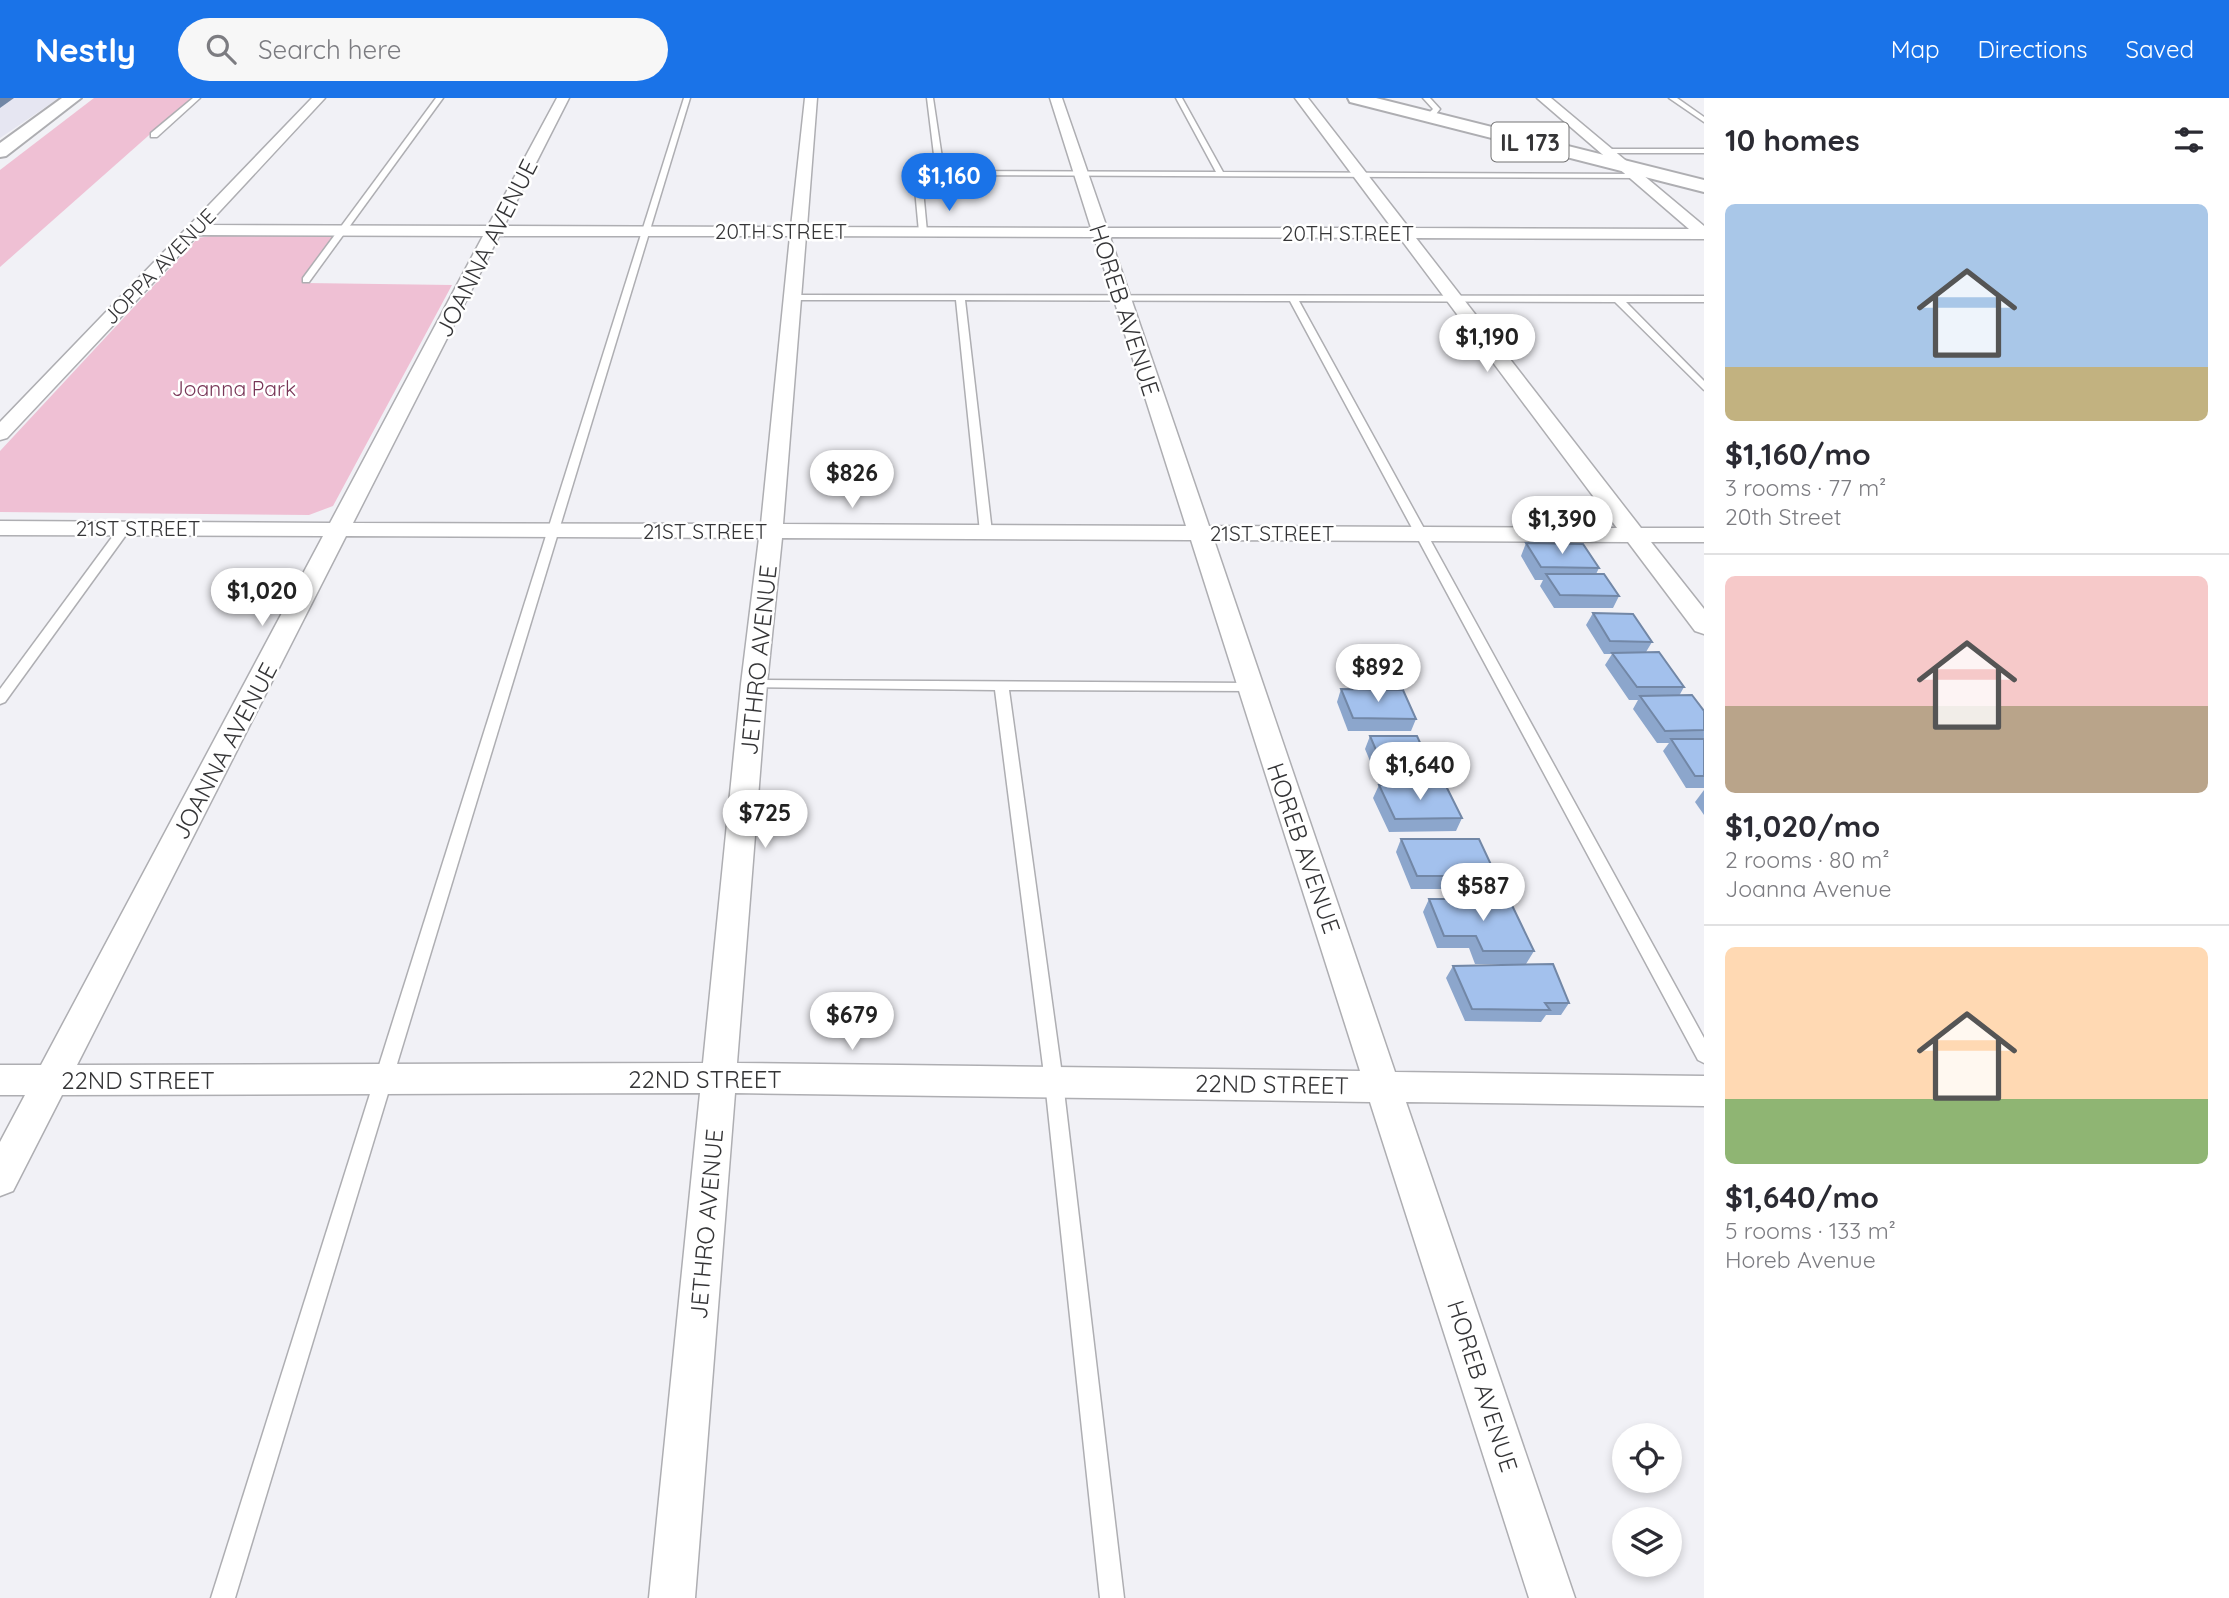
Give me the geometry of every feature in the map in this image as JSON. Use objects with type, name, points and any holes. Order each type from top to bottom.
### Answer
[{"type":"main road","points":[[2,148],[73,98]]},
{"type":"main road","name":"IL 173","points":[[1356,98],[1391,103],[1429,117],[1631,171],[1704,186]]},
{"type":"street","name":"JOPPA AVENUE","points":[[0,434],[319,98]]},
{"type":"street","name":"JOANNA AVENUE","points":[[0,1179],[563,98]]},
{"type":"street","name":"JETHRO AVENUE","points":[[672,1598],[754,684],[772,531],[811,98]]},
{"type":"street","name":"HOREB AVENUE","points":[[1056,98],[1552,1598]]},
{"type":"street","points":[[1301,98],[1704,626]]},
{"type":"street","points":[[1543,98],[1704,234]]},
{"type":"street","name":"20TH STREET","points":[[194,230],[1704,234]]},
{"type":"street","name":"21ST STREET","points":[[0,528],[1704,534]]},
{"type":"street","name":"22ND STREET","points":[[0,1080],[719,1078],[1704,1091]]},
{"type":"lane","points":[[154,135],[197,98]]},
{"type":"lane","points":[[306,280],[440,98]]},
{"type":"lane","points":[[223,1598],[687,98]]},
{"type":"lane","points":[[930,98],[940,172]]},
{"type":"lane","points":[[1179,98],[1220,173]]},
{"type":"lane","points":[[1426,98],[1437,109],[1429,117]]},
{"type":"lane","points":[[1672,98],[1704,120]]},
{"type":"lane","points":[[1606,151],[1704,151]]},
{"type":"lane","points":[[923,232],[918,178],[940,172],[1359,174],[1631,171]]},
{"type":"lane","points":[[793,297],[1704,299]]},
{"type":"lane","points":[[960,298],[986,532]]},
{"type":"lane","points":[[1293,299],[1704,1055]]},
{"type":"lane","points":[[1618,299],[1704,387]]},
{"type":"lane","points":[[0,699],[125,528]]},
{"type":"lane","points":[[754,684],[1250,687]]},
{"type":"lane","points":[[1001,685],[1054,1082],[1112,1598]]},
{"type":"shaded area","points":[[0,98],[59,98],[0,138]]},
{"type":"green space","points":[[94,98],[191,98],[0,267],[0,170]]},
{"type":"green space","name":"Joanna Park","points":[[217,235],[336,236],[306,283],[452,285],[333,506],[309,515],[0,512],[0,451],[198,238]]},
{"type":"building","points":[[1526,543],[1583,544],[1599,568],[1541,567]]},
{"type":"building","points":[[1546,574],[1604,574],[1619,596],[1560,595]]},
{"type":"building","points":[[1593,613],[1633,614],[1652,642],[1610,641]]},
{"type":"building","points":[[1659,652],[1684,687],[1637,687],[1612,653]]},
{"type":"building","points":[[1341,689],[1403,690],[1416,719],[1353,718]]},
{"type":"building","points":[[1692,695],[1704,711],[1704,730],[1665,731],[1640,696]]},
{"type":"building","points":[[1370,736],[1417,736],[1436,778],[1388,778]]},
{"type":"building","points":[[1671,739],[1704,739],[1704,776],[1695,776]]},
{"type":"building","points":[[1445,784],[1462,818],[1395,819],[1379,785]]},
{"type":"building","points":[[1401,839],[1479,839],[1501,886],[1455,886],[1450,876],[1417,876]]},
{"type":"building","points":[[1429,899],[1509,899],[1534,951],[1483,951],[1476,936],[1444,936]]},
{"type":"building","points":[[1553,964],[1569,1003],[1545,1003],[1550,1010],[1472,1009],[1453,966]]}]
